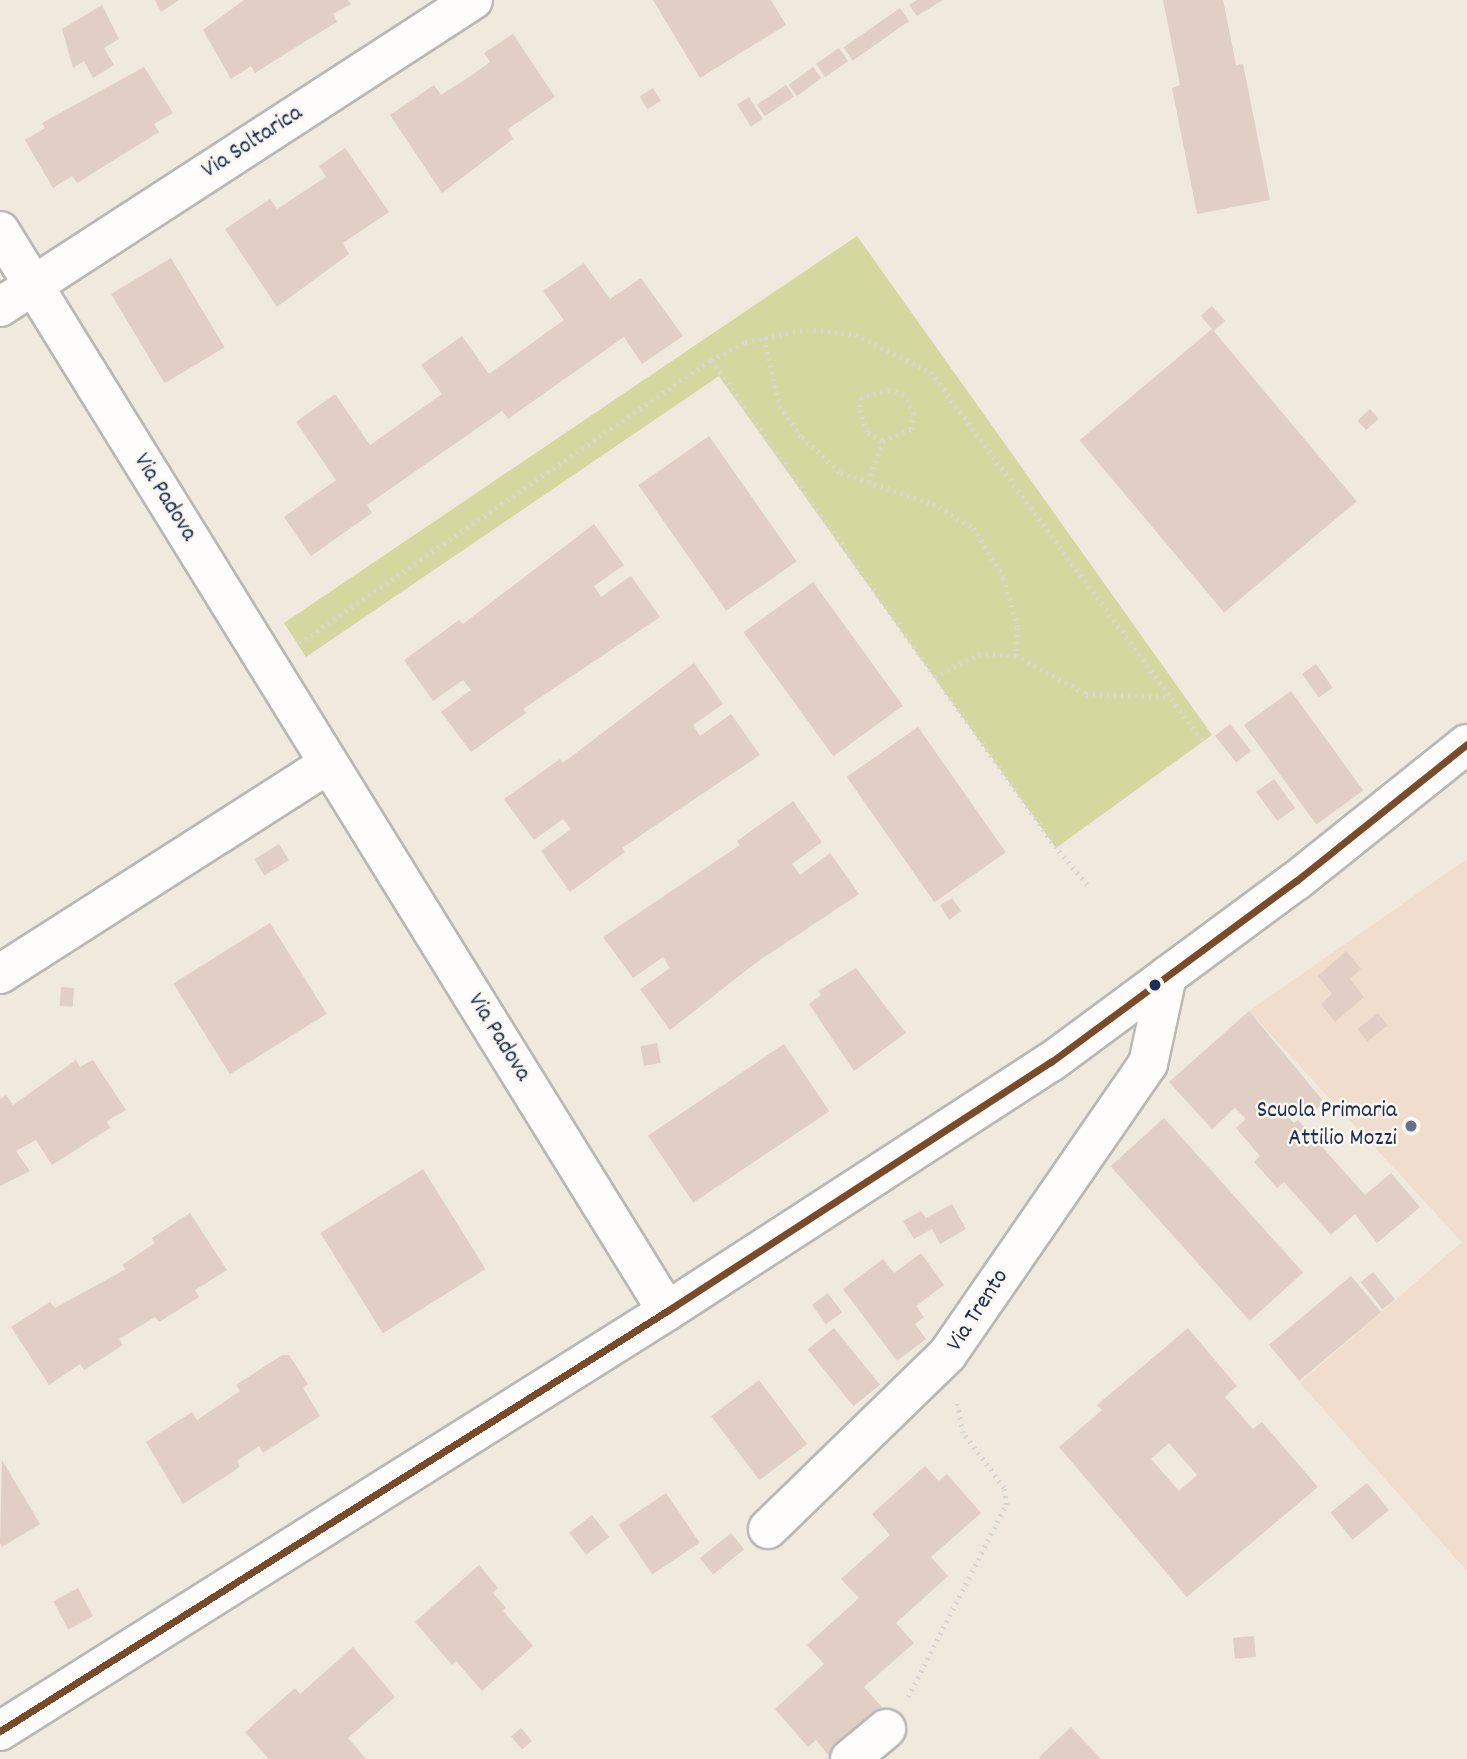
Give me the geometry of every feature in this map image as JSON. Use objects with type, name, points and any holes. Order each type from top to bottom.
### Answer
[{"type":"street","name":"Via Soltarica","points":[[0,307],[472,0]]},
{"type":"street","name":"Via Padova","points":[[0,231],[667,1311]]},
{"type":"street","points":[[0,1731],[667,1311],[1051,1062],[1296,881],[1467,744]]},
{"type":"street","points":[[0,974],[329,764]]},
{"type":"street","name":"Via Trento","points":[[947,1355],[1148,1064],[1167,976]]},
{"type":"street","points":[[768,1529],[947,1355]]},
{"type":"street","points":[[850,1759],[886,1729]]},
{"type":"path","points":[[267,665],[711,360],[746,342],[807,330],[856,335],[931,372],[1203,741]]},
{"type":"path","points":[[764,338],[780,406],[802,437],[841,473],[933,504],[974,528],[1004,578],[1018,628],[1016,655]]},
{"type":"path","points":[[711,360],[1056,848],[1087,885]]},
{"type":"path","points":[[868,482],[883,441],[911,429],[914,414],[904,395],[889,390],[861,398],[860,410],[868,433],[883,441]]},
{"type":"path","points":[[935,677],[979,653],[1016,655],[1086,694],[1170,697]]},
{"type":"path","name":"Via Trento","points":[[886,1729],[901,1711],[1006,1505],[1004,1488],[963,1433],[947,1355]]},
{"type":"shaded area","name":"Scuola Primaria Attilio Mozzi","points":[[1467,859],[1467,1571],[1300,1383],[1462,1242],[1249,1011]]},
{"type":"green space","points":[[857,236],[1212,735],[1056,848],[719,376],[306,657],[284,623]]},
{"type":"building","points":[[155,0],[179,0],[161,12]]},
{"type":"building","points":[[244,0],[348,0],[351,4],[333,14],[337,22],[255,73],[251,66],[231,79],[203,30]]},
{"type":"building","points":[[653,0],[771,0],[786,25],[700,78]]},
{"type":"building","points":[[917,0],[943,0],[917,16],[909,5]]},
{"type":"building","points":[[1163,0],[1223,0],[1236,65],[1243,64],[1270,200],[1197,214],[1172,88],[1180,85]]},
{"type":"building","points":[[102,5],[119,39],[104,48],[114,65],[93,78],[84,61],[73,68],[62,29]]},
{"type":"building","points":[[900,8],[909,21],[853,61],[843,48]]},
{"type":"building","points":[[513,34],[555,97],[508,129],[513,139],[442,193],[390,115],[434,85],[441,95],[472,75],[490,62],[484,53]]},
{"type":"building","points":[[839,48],[848,61],[825,77],[816,64]]},
{"type":"building","points":[[144,67],[173,113],[154,124],[159,132],[77,183],[72,176],[53,188],[25,140],[45,128],[42,123]]},
{"type":"building","points":[[813,67],[821,78],[797,96],[789,85]]},
{"type":"building","points":[[786,85],[794,97],[765,116],[757,105]]},
{"type":"building","points":[[653,88],[661,101],[647,109],[639,96]]},
{"type":"building","points":[[749,97],[763,119],[751,126],[737,104]]},
{"type":"building","points":[[345,148],[389,212],[343,243],[349,254],[277,307],[225,229],[270,199],[277,209],[326,177],[319,166]]},
{"type":"building","points":[[171,258],[225,347],[165,383],[111,294]]},
{"type":"building","points":[[584,263],[610,299],[641,278],[683,336],[642,364],[624,337],[508,419],[502,411],[367,505],[372,513],[311,556],[284,517],[336,480],[296,422],[335,394],[370,445],[442,394],[421,365],[462,336],[489,374],[564,320],[543,291]]},
{"type":"building","points":[[1212,306],[1225,321],[1214,331],[1201,316]]},
{"type":"building","points":[[1212,329],[1357,501],[1224,613],[1079,440]]},
{"type":"building","points":[[1370,409],[1379,419],[1366,430],[1357,420]]},
{"type":"building","points":[[709,436],[797,561],[726,611],[639,485]]},
{"type":"building","points":[[594,524],[624,565],[594,586],[601,597],[631,576],[660,617],[523,709],[526,713],[471,752],[441,712],[471,690],[463,680],[433,701],[404,660],[459,620],[463,624]]},
{"type":"building","points":[[813,582],[903,706],[833,756],[743,633]]},
{"type":"building","points":[[694,663],[723,704],[693,725],[700,736],[731,714],[760,755],[622,848],[625,852],[570,892],[541,851],[571,829],[563,819],[534,840],[504,799],[560,759],[563,763]]},
{"type":"building","points":[[1316,664],[1333,688],[1319,698],[1302,674]]},
{"type":"building","points":[[1291,691],[1363,791],[1316,825],[1244,725]]},
{"type":"building","points":[[1230,724],[1251,751],[1236,762],[1215,736]]},
{"type":"building","points":[[918,727],[1006,852],[934,902],[847,777]]},
{"type":"building","points":[[1274,779],[1295,808],[1277,821],[1256,792]]},
{"type":"building","points":[[793,801],[822,842],[792,864],[800,875],[830,853],[859,894],[757,962],[670,1030],[640,989],[670,968],[663,957],[633,978],[603,937],[740,845],[737,841]]},
{"type":"building","points":[[279,844],[289,860],[264,875],[254,859]]},
{"type":"building","points":[[952,898],[961,911],[949,920],[940,905]]},
{"type":"building","points":[[270,923],[327,1014],[230,1074],[173,983]]},
{"type":"building","points":[[1346,951],[1361,969],[1350,979],[1364,997],[1335,1022],[1321,1004],[1332,994],[1318,976]]},
{"type":"building","points":[[856,968],[906,1033],[854,1071],[809,1004],[821,995],[818,991]]},
{"type":"building","points":[[61,987],[74,988],[73,1007],[60,1006]]},
{"type":"building","points":[[1249,1011],[1324,1102],[1309,1115],[1301,1106],[1288,1117],[1294,1123],[1298,1120],[1365,1195],[1391,1173],[1420,1207],[1377,1243],[1355,1214],[1331,1235],[1284,1182],[1277,1188],[1254,1162],[1260,1156],[1236,1128],[1246,1119],[1235,1108],[1212,1129],[1169,1082]]},
{"type":"building","points":[[1378,1013],[1388,1026],[1367,1042],[1358,1029]]},
{"type":"building","points":[[657,1043],[661,1063],[644,1066],[640,1046]]},
{"type":"building","points":[[784,1044],[829,1111],[693,1203],[648,1136]]},
{"type":"building","points":[[76,1060],[80,1067],[93,1060],[126,1110],[107,1121],[110,1128],[52,1165],[36,1140],[16,1151],[30,1171],[0,1186],[0,1099],[6,1095],[13,1105]]},
{"type":"building","points":[[1164,1118],[1303,1273],[1250,1321],[1110,1166]]},
{"type":"building","points":[[423,1169],[486,1269],[383,1333],[320,1233]]},
{"type":"building","points":[[952,1204],[966,1229],[940,1244],[932,1229],[914,1239],[903,1221],[921,1211],[926,1218]]},
{"type":"building","points":[[190,1213],[227,1270],[195,1290],[199,1297],[159,1322],[155,1317],[119,1339],[123,1345],[84,1370],[80,1364],[49,1385],[11,1327],[50,1302],[55,1308],[126,1269],[122,1265],[155,1243],[152,1238]]},
{"type":"building","points":[[921,1253],[944,1285],[916,1306],[924,1317],[915,1324],[926,1339],[897,1361],[843,1289],[883,1259],[894,1273]]},
{"type":"building","points":[[1373,1272],[1395,1299],[1383,1309],[1361,1282]]},
{"type":"building","points":[[1351,1276],[1381,1312],[1299,1381],[1269,1345]]},
{"type":"building","points":[[828,1293],[842,1312],[826,1324],[812,1305]]},
{"type":"building","points":[[834,1328],[880,1385],[854,1406],[808,1349]]},
{"type":"building","points":[[1188,1328],[1237,1386],[1225,1397],[1253,1429],[1262,1422],[1318,1487],[1187,1597],[1059,1447],[1102,1410],[1097,1405]],"holes":[[[1169,1443],[1197,1475],[1179,1491],[1151,1459]]]},
{"type":"building","points":[[282,1355],[289,1355],[308,1384],[303,1388],[320,1416],[263,1453],[259,1446],[237,1461],[240,1467],[183,1504],[146,1442],[192,1412],[197,1420],[240,1391],[236,1385]]},
{"type":"building","points":[[759,1380],[807,1444],[759,1480],[711,1416]]},
{"type":"building","points":[[2,1460],[40,1524],[2,1547],[0,1543]]},
{"type":"building","points":[[925,1466],[939,1481],[947,1474],[981,1513],[931,1557],[948,1576],[896,1623],[914,1643],[864,1687],[882,1707],[829,1756],[816,1740],[808,1747],[775,1709],[824,1664],[807,1645],[859,1598],[841,1579],[890,1535],[872,1514]]},
{"type":"building","points":[[1367,1483],[1389,1510],[1353,1540],[1330,1513]]},
{"type":"building","points":[[666,1493],[700,1543],[652,1575],[619,1525]]},
{"type":"building","points":[[592,1515],[609,1537],[586,1555],[569,1533]]},
{"type":"building","points":[[731,1533],[744,1549],[713,1574],[700,1558]]},
{"type":"building","points":[[479,1565],[498,1588],[493,1593],[506,1608],[503,1611],[533,1646],[482,1691],[456,1661],[452,1665],[415,1622]]},
{"type":"building","points":[[78,1588],[93,1616],[68,1629],[53,1601]]},
{"type":"building","points":[[1254,1636],[1256,1657],[1235,1659],[1233,1638]]},
{"type":"building","points":[[353,1647],[395,1697],[348,1738],[366,1759],[269,1759],[245,1732],[295,1688],[300,1694]]},
{"type":"building","points":[[1071,1727],[1101,1759],[1039,1757]]},
{"type":"building","points":[[521,1728],[532,1741],[522,1749],[511,1736]]},
{"type":"transit line","points":[[0,1731],[667,1311],[1051,1062],[1296,881],[1467,744]]},
{"type":"place","name":"Scuola Primaria Attilio Mozzi","points":[[1411,1126]]}]
